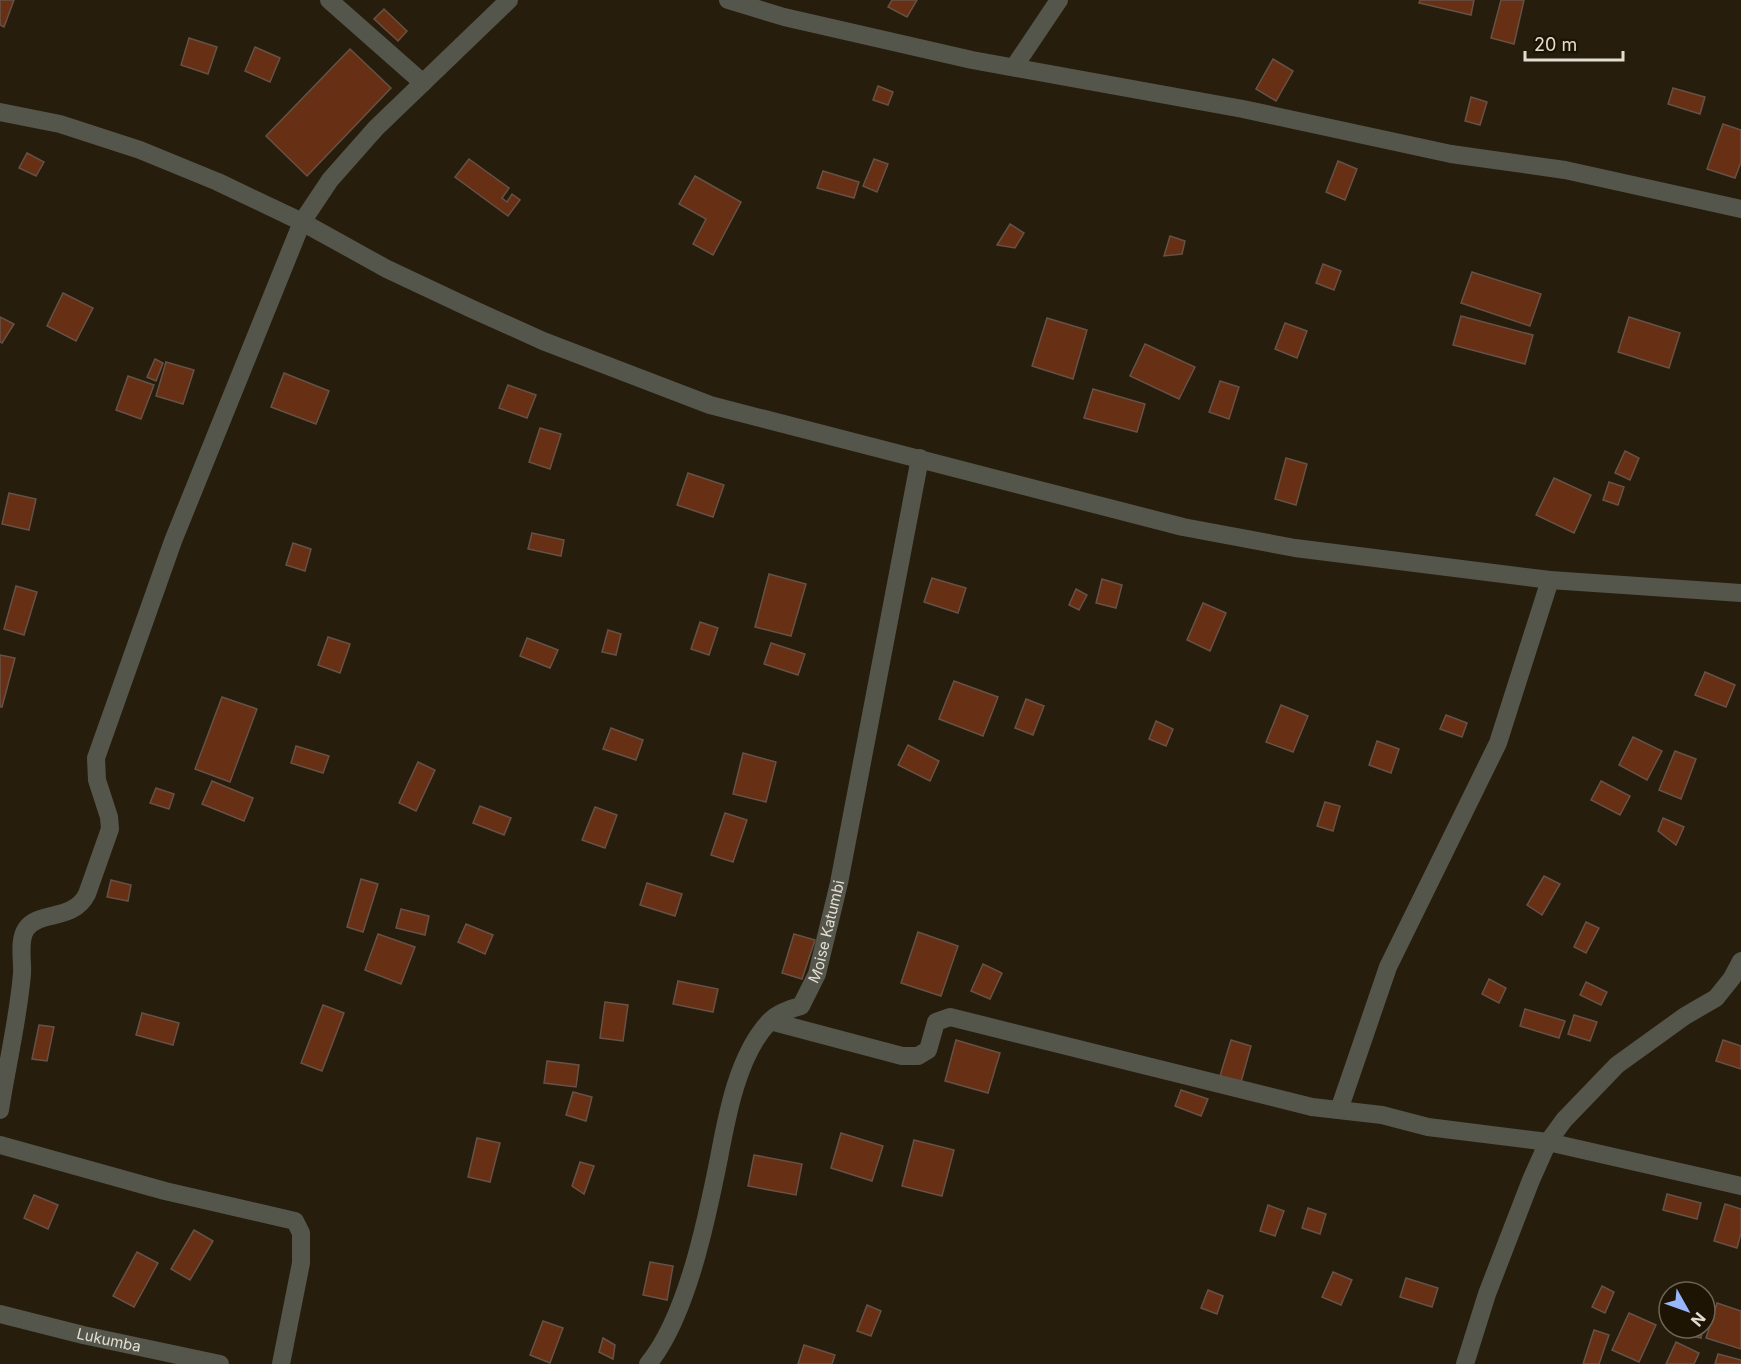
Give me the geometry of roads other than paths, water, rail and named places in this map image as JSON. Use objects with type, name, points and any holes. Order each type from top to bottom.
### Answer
[{"type":"street","points":[[329,0],[423,83]]},
{"type":"street","points":[[0,1110],[22,975],[23,936],[32,923],[73,910],[82,903],[87,894],[110,829],[109,817],[97,780],[96,758],[173,541],[302,222],[330,180],[376,128],[509,0]]},
{"type":"street","points":[[728,0],[784,17],[972,60],[1243,109],[1451,154],[1565,170],[1741,209]]},
{"type":"street","points":[[1014,67],[1059,0]]},
{"type":"street","points":[[0,112],[60,124],[140,150],[218,182],[302,222],[387,269],[461,304],[543,341],[710,405],[1205,531],[1295,549],[1550,580],[1741,593]]},
{"type":"street","name":"Moise Katumbi","points":[[770,1021],[785,1011],[801,1006],[814,983],[824,948],[839,883],[920,458]]},
{"type":"street","points":[[1339,1110],[1388,968],[1498,743],[1550,580]]},
{"type":"street","points":[[1465,1364],[1487,1294],[1548,1142],[1572,1111],[1617,1065],[1685,1016],[1716,998],[1732,978],[1741,961]]},
{"type":"street","points":[[648,1364],[661,1348],[675,1317],[694,1261],[728,1112],[742,1068],[770,1021],[902,1056],[918,1056],[928,1050],[936,1022],[950,1017],[1312,1107],[1382,1115],[1428,1127],[1548,1142],[1741,1186]]},
{"type":"street","points":[[0,1145],[165,1191],[295,1221],[301,1233],[300,1263],[281,1364]]},
{"type":"street","name":"Lukumba","points":[[0,1314],[83,1335],[219,1364]]}]
